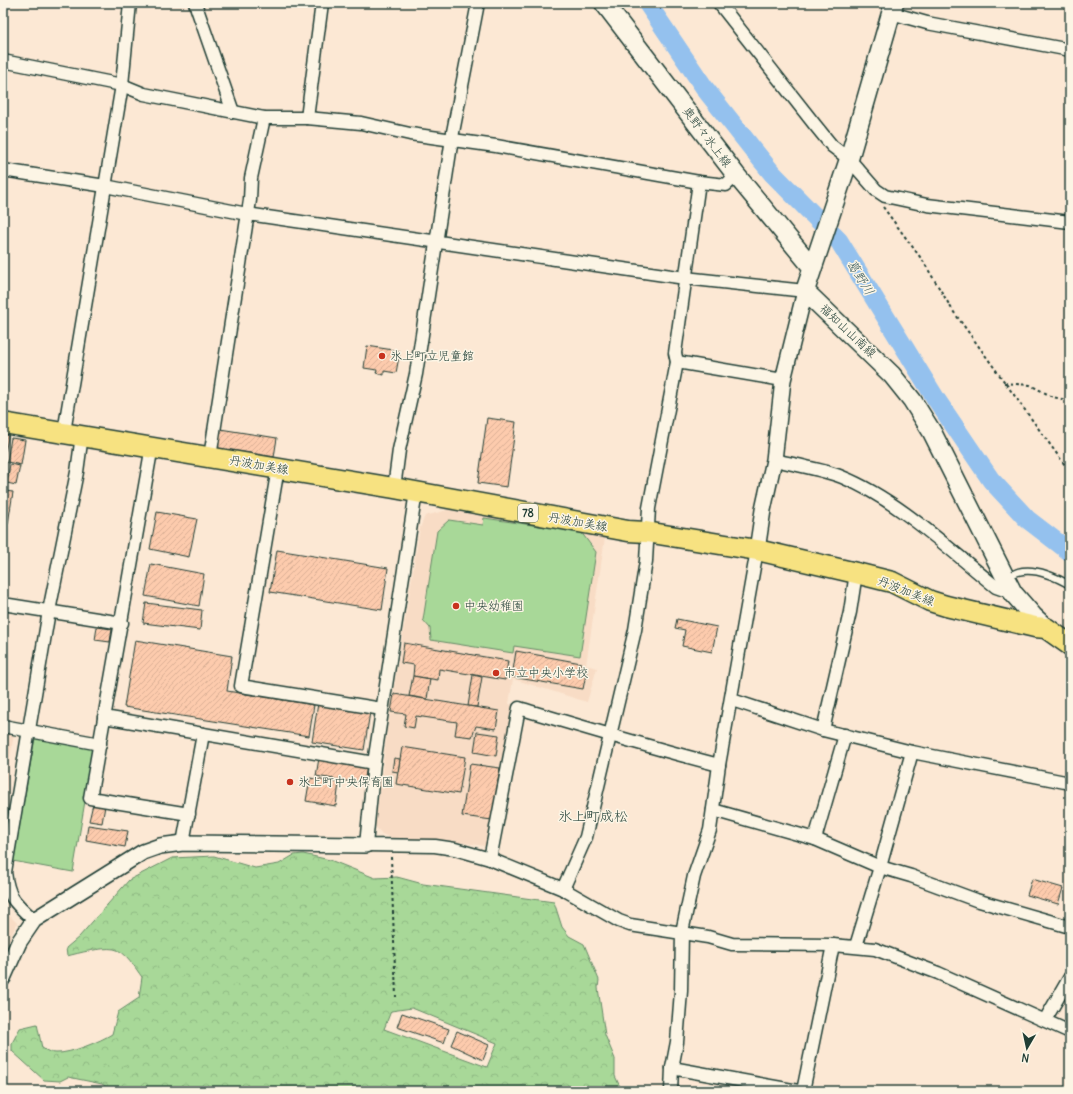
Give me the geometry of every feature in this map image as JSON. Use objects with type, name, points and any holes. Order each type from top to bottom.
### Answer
[{"type":"main road","name":"奥野々氷上線","points":[[604,3],[736,175],[813,265]]},
{"type":"main road","points":[[805,291],[847,162],[893,8]]},
{"type":"main road","name":"福知山山南線","points":[[805,291],[892,375],[912,400],[932,432],[1012,591],[1046,628]]},
{"type":"main road","name":"丹波加美線","points":[[3,423],[152,446],[628,531],[646,532],[757,550],[892,582],[930,601],[946,606],[1035,627],[1046,628],[1070,645]]},
{"type":"main road","points":[[1002,619],[1010,618],[1014,614],[1012,591]]},
{"type":"street","points":[[34,920],[15,903],[7,888],[5,872],[49,611],[77,472],[73,433],[105,186],[122,85],[130,3]]},
{"type":"street","points":[[195,3],[233,112]]},
{"type":"street","points":[[308,118],[322,3]]},
{"type":"street","points":[[394,488],[399,450],[416,374],[452,140],[478,3]]},
{"type":"street","points":[[719,3],[832,146],[876,190],[885,196],[927,205],[1070,222]]},
{"type":"street","points":[[893,8],[927,23],[1070,50]]},
{"type":"street","points":[[3,61],[122,85],[144,94],[264,118],[308,118],[361,123],[410,134],[493,145],[699,182],[726,184],[736,175]]},
{"type":"street","points":[[210,457],[248,214],[251,178],[264,118]]},
{"type":"street","points":[[3,170],[105,186],[248,214],[685,278],[805,291],[783,380],[774,460],[763,510],[732,700],[719,765],[710,830],[694,876],[682,932],[682,991],[677,1042],[672,1068],[671,1091]]},
{"type":"street","points":[[563,888],[586,837],[635,630],[646,561],[646,532],[649,508],[677,362],[675,353],[699,182]]},
{"type":"street","points":[[677,362],[783,380]]},
{"type":"street","points":[[152,446],[90,798],[189,814]]},
{"type":"street","points":[[774,460],[842,477],[873,492],[905,515],[996,587],[1012,591]]},
{"type":"street","points":[[278,468],[242,686],[382,709]]},
{"type":"street","points":[[366,846],[374,763],[416,492]]},
{"type":"street","points":[[823,730],[850,612],[856,573]]},
{"type":"street","points":[[3,604],[122,623]]},
{"type":"street","points":[[732,700],[823,730],[912,752],[1070,783]]},
{"type":"street","points":[[490,859],[520,708],[611,734],[635,743],[719,765]]},
{"type":"street","points":[[104,717],[374,763]]},
{"type":"street","points":[[3,726],[28,732],[100,744]]},
{"type":"street","points":[[183,843],[203,734]]},
{"type":"street","points":[[815,839],[845,735]]},
{"type":"street","points":[[856,946],[912,752]]},
{"type":"street","points":[[712,810],[815,839],[880,867],[911,876],[976,900],[1070,927]]},
{"type":"street","points":[[3,978],[19,942],[34,920],[143,852],[160,846],[183,843],[435,846],[455,849],[490,859],[563,888],[619,921],[630,925],[708,936],[732,944],[833,945],[875,949],[910,962],[1046,1020],[1070,1032]]},
{"type":"street","points":[[672,1068],[804,1091],[833,945]]},
{"type":"street","points":[[1046,1020],[1070,977]]},
{"type":"lane","points":[[1012,591],[1018,572],[1035,572],[1055,576],[1070,585]]},
{"type":"path","points":[[876,190],[877,200],[923,261],[953,311],[1070,472]]},
{"type":"path","points":[[1004,383],[1030,384],[1053,397],[1070,401]]},
{"type":"path","points":[[391,846],[396,997]]},
{"type":"shaded area","name":"市立中央小学校","points":[[455,508],[606,531],[586,665],[597,668],[587,702],[513,679],[509,704],[514,705],[489,842],[485,846],[451,841],[392,838],[382,834],[375,826],[388,725],[420,528],[425,516]]},
{"type":"shaded area","points":[[3,732],[14,734],[3,800]]},
{"type":"shaded area","points":[[3,909],[17,923],[3,954]]},
{"type":"green space","points":[[484,518],[581,532],[596,552],[580,656],[514,646],[513,653],[431,640],[430,628],[423,620],[437,531],[449,520],[483,525]]},
{"type":"green space","points":[[35,738],[94,748],[73,872],[13,861]]},
{"type":"green space","points":[[303,854],[330,860],[375,878],[397,877],[423,884],[554,902],[562,927],[569,936],[584,944],[599,980],[598,988],[605,1035],[615,1059],[615,1076],[622,1091],[113,1091],[102,1084],[68,1077],[60,1081],[44,1080],[12,1051],[12,1043],[20,1028],[37,1024],[42,1048],[51,1052],[62,1053],[101,1040],[112,1034],[118,1012],[139,998],[142,977],[130,960],[118,950],[103,949],[67,956],[66,948],[79,937],[129,880],[172,858],[214,856],[255,868],[279,864],[294,855]],"holes":[[[412,1008],[497,1043],[487,1067],[384,1029],[391,1011]]]},
{"type":"building","points":[[367,346],[400,351],[396,373],[384,371],[384,375],[376,373],[377,370],[364,368]]},
{"type":"building","points":[[487,418],[516,422],[507,487],[478,483]]},
{"type":"building","points":[[220,429],[277,438],[274,457],[217,448]]},
{"type":"building","points":[[3,430],[9,431],[3,466]]},
{"type":"building","points":[[11,438],[25,440],[21,465],[7,462]]},
{"type":"building","points":[[10,464],[20,466],[16,485],[7,483]]},
{"type":"building","points":[[5,491],[13,492],[8,524],[3,523]]},
{"type":"building","points":[[157,512],[197,519],[189,557],[150,549]]},
{"type":"building","points":[[277,550],[388,568],[382,610],[270,592]]},
{"type":"building","points":[[151,564],[204,574],[199,606],[145,596]]},
{"type":"building","points":[[146,603],[202,610],[200,630],[143,623]]},
{"type":"building","points":[[677,619],[717,627],[712,652],[682,646],[685,630],[675,628]]},
{"type":"building","points":[[97,627],[112,629],[110,642],[95,640]]},
{"type":"building","points":[[135,640],[232,656],[227,691],[314,705],[309,736],[124,707]]},
{"type":"building","points":[[404,643],[508,661],[505,680],[439,669],[438,680],[413,676],[414,665],[401,663]]},
{"type":"building","points":[[516,651],[581,663],[581,667],[587,669],[583,689],[512,677]]},
{"type":"building","points":[[473,675],[482,677],[477,707],[468,706]]},
{"type":"building","points":[[413,676],[430,679],[427,699],[409,696]]},
{"type":"building","points":[[394,694],[499,711],[496,729],[476,726],[472,737],[455,735],[457,722],[416,716],[414,728],[404,726],[406,714],[391,712]]},
{"type":"building","points":[[318,703],[370,712],[364,750],[312,742]]},
{"type":"building","points":[[477,732],[499,735],[496,756],[474,752]]},
{"type":"building","points":[[402,747],[465,757],[459,794],[396,784]]},
{"type":"building","points":[[319,758],[367,766],[364,784],[316,776]]},
{"type":"building","points":[[394,758],[400,759],[398,772],[392,771]]},
{"type":"building","points":[[470,764],[500,768],[492,820],[462,816]]},
{"type":"building","points":[[310,778],[339,783],[336,806],[306,801]]},
{"type":"building","points":[[93,804],[105,806],[102,823],[89,821]]},
{"type":"building","points":[[88,825],[128,831],[125,847],[86,840]]},
{"type":"building","points":[[1032,879],[1063,888],[1058,904],[1027,895]]},
{"type":"building","points":[[402,1013],[449,1029],[444,1043],[397,1027]]},
{"type":"building","points":[[457,1031],[489,1045],[483,1060],[451,1045]]},
{"type":"waterway","name":"葛野川","points":[[647,3],[706,90],[751,147],[772,173],[839,241],[936,399],[991,480],[1027,519],[1070,552]]},
{"type":"place","name":"氷上町立児童館","points":[[382,356]]},
{"type":"place","name":"中央幼稚園","points":[[456,606]]},
{"type":"place","name":"市立中央小学校","points":[[496,673]]},
{"type":"place","name":"氷上町中央保育園","points":[[290,782]]},
{"type":"district","name":"氷上町成松","points":[[593,816]]}]
